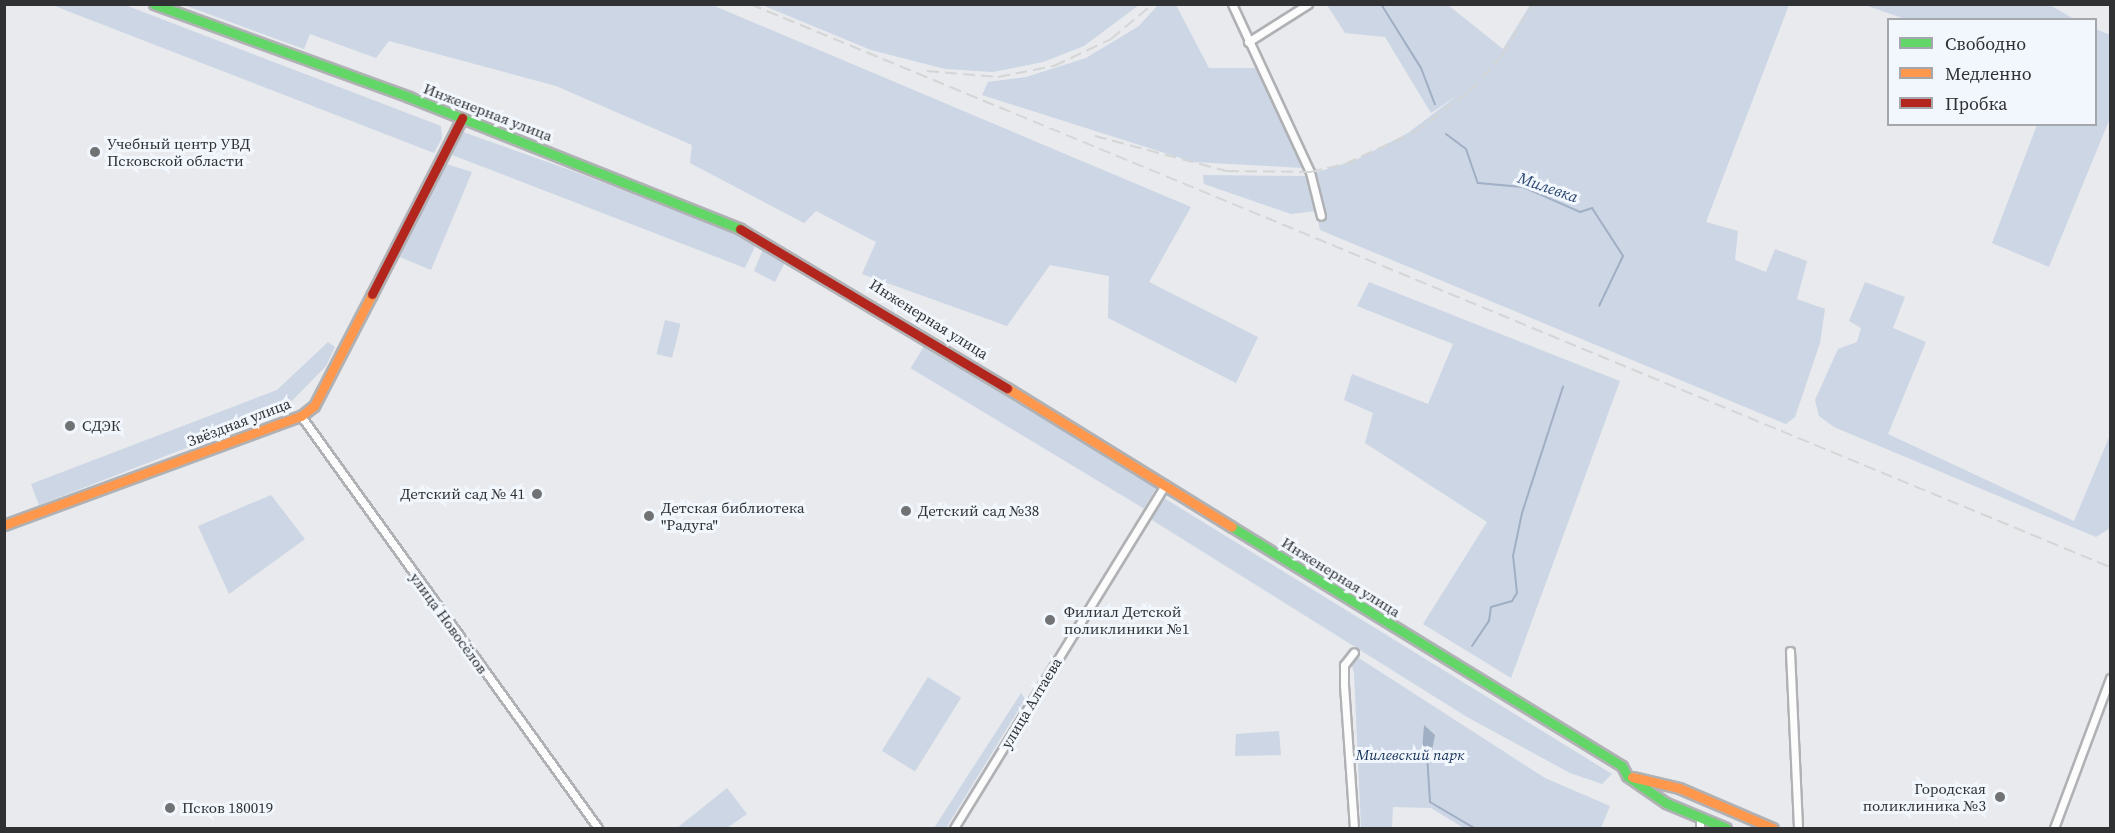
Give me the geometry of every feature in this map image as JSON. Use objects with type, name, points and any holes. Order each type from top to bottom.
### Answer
[{"type":"main road","name":"Инженерная улица","points":[[154,4],[462,118],[763,238],[1622,766],[1627,776],[1666,803],[1700,823],[1726,828]]},
{"type":"main road","name":"Звёздная улица","points":[[4,525],[300,416],[325,390],[462,118]]},
{"type":"main road","points":[[1627,776],[1679,788],[1773,828]]},
{"type":"main road","points":[[1666,803],[1679,788]]},
{"type":"street","points":[[1232,4],[1310,172],[1321,216]]},
{"type":"street","points":[[1248,42],[1308,4]]},
{"type":"street","name":"улица Новосёлов","points":[[300,416],[598,828]]},
{"type":"street","name":"улица Алтаева","points":[[954,828],[1165,484]]},
{"type":"street","points":[[1790,651],[1798,828]]},
{"type":"street","points":[[1354,652],[1344,664],[1344,685],[1354,828]]},
{"type":"street","points":[[2054,828],[2110,678]]},
{"type":"green space","points":[[52,5],[125,5],[441,126],[442,138],[434,153]]},
{"type":"green space","points":[[184,5],[712,5],[1191,207],[1149,282],[1258,337],[1236,383],[1108,318],[1109,276],[1050,265],[1007,326],[862,274],[876,242],[816,211],[804,223],[690,163],[692,145],[556,86],[389,41],[376,58],[310,34],[304,49]]},
{"type":"green space","points":[[762,5],[1139,5],[1084,46],[1043,62],[993,72],[945,69],[871,50]]},
{"type":"green space","points":[[1158,5],[1176,5],[1209,68],[1257,68],[1303,168],[1193,162],[982,95],[988,82],[1026,77],[1086,58],[1139,26]]},
{"type":"green space","points":[[1327,5],[1448,5],[1503,49],[1530,5],[1789,5],[1706,222],[1738,231],[1735,260],[1766,272],[1775,249],[1807,261],[1797,299],[1825,309],[1820,343],[1795,417],[1786,424],[1320,230],[1316,211],[1291,214],[1204,184],[1203,175],[1306,176],[1315,210],[1308,175],[1356,160],[1408,133],[1458,95],[1431,113],[1385,37],[1345,33]]},
{"type":"green space","points":[[1865,5],[2050,5],[2072,18],[1902,18]]},
{"type":"green space","points":[[2097,29],[2110,35],[2110,118],[2049,267],[1992,243],[2037,126],[2097,126]]},
{"type":"green space","points":[[463,132],[570,170],[757,242],[745,268],[452,155]]},
{"type":"green space","points":[[446,164],[472,172],[431,270],[400,257]]},
{"type":"green space","points":[[764,247],[786,260],[775,282],[754,271]]},
{"type":"green space","points":[[1369,282],[1620,381],[1511,678],[1423,624],[1487,522],[1365,443],[1373,413],[1344,400],[1352,374],[1428,404],[1453,344],[1357,306]]},
{"type":"green space","points":[[1865,282],[1905,297],[1893,328],[1926,342],[1888,434],[2074,521],[2110,435],[2110,528],[2096,537],[1834,427],[1819,416],[1815,400],[1838,349],[1857,342],[1861,328],[1849,321]]},
{"type":"green space","points":[[665,320],[681,324],[672,358],[657,354]]},
{"type":"green space","points":[[328,342],[335,347],[326,366],[282,411],[39,505],[31,484],[277,390]]},
{"type":"green space","points":[[924,346],[1157,486],[1144,508],[911,368]]},
{"type":"green space","points":[[271,495],[305,539],[229,594],[198,526]]},
{"type":"green space","points":[[1158,498],[1164,498],[1612,774],[1602,784],[1570,773],[1467,717],[1152,520],[1149,511]]},
{"type":"green space","name":"Милевский парк","points":[[1348,651],[1545,778],[1610,806],[1601,828],[1464,828],[1431,808],[1393,807],[1392,828],[1361,828],[1354,673]]},
{"type":"green space","points":[[928,677],[961,698],[915,771],[882,751]]},
{"type":"green space","points":[[1021,693],[1025,699],[946,828],[934,828]]},
{"type":"green space","points":[[1279,731],[1281,755],[1235,756],[1236,734]]},
{"type":"green space","points":[[727,788],[747,814],[727,828],[677,828]]},
{"type":"shaded area","points":[[1424,725],[1435,735],[1431,756],[1422,751]]},
{"type":"waterway","name":"Милевка","points":[[1381,4],[1421,68],[1435,104]]},
{"type":"waterway","name":"Милевка","points":[[1446,134],[1466,149],[1478,183],[1523,187],[1580,212],[1592,208],[1623,256],[1599,306]]},
{"type":"waterway","name":"Милевка","points":[[1472,646],[1489,621],[1491,607],[1512,601],[1517,593],[1513,556],[1522,513],[1563,387]]},
{"type":"waterway","name":"Милевка","points":[[1427,754],[1430,802],[1474,828]]},
{"type":"railway","points":[[750,4],[2110,567]]},
{"type":"railway","points":[[927,71],[998,77],[1054,66],[1111,39],[1153,4]]},
{"type":"railway","points":[[1095,136],[1227,171],[1310,172],[1345,164],[1415,132],[1470,91],[1502,56],[1533,4]]},
{"type":"traffic: fast","points":[[154,4],[409,97],[740,229]]},
{"type":"traffic: fast","points":[[1232,527],[1622,766],[1627,776],[1666,803],[1726,828]]},
{"type":"traffic: slow","points":[[4,525],[301,416],[314,406],[372,294]]},
{"type":"traffic: slow","points":[[1007,388],[1232,527]]},
{"type":"traffic: slow","points":[[1632,777],[1679,788],[1773,828]]},
{"type":"traffic: jam","points":[[372,294],[462,118]]},
{"type":"traffic: jam","points":[[740,229],[1007,388]]},
{"type":"place","name":"Учебный центр УВД Псковской области","points":[[95,152]]},
{"type":"place","name":"СДЭК","points":[[70,426]]},
{"type":"place","name":"Детский сад № 41","points":[[537,494]]},
{"type":"place","name":"Детский сад №38","points":[[906,511]]},
{"type":"place","name":"Детская библиотека \"Радуга\"","points":[[649,516]]},
{"type":"place","name":"Филиал Детской поликлиники №1","points":[[1050,620]]},
{"type":"place","name":"Городская поликлиника №3","points":[[2000,797]]},
{"type":"place","name":"Псков 180019","points":[[170,808]]}]
